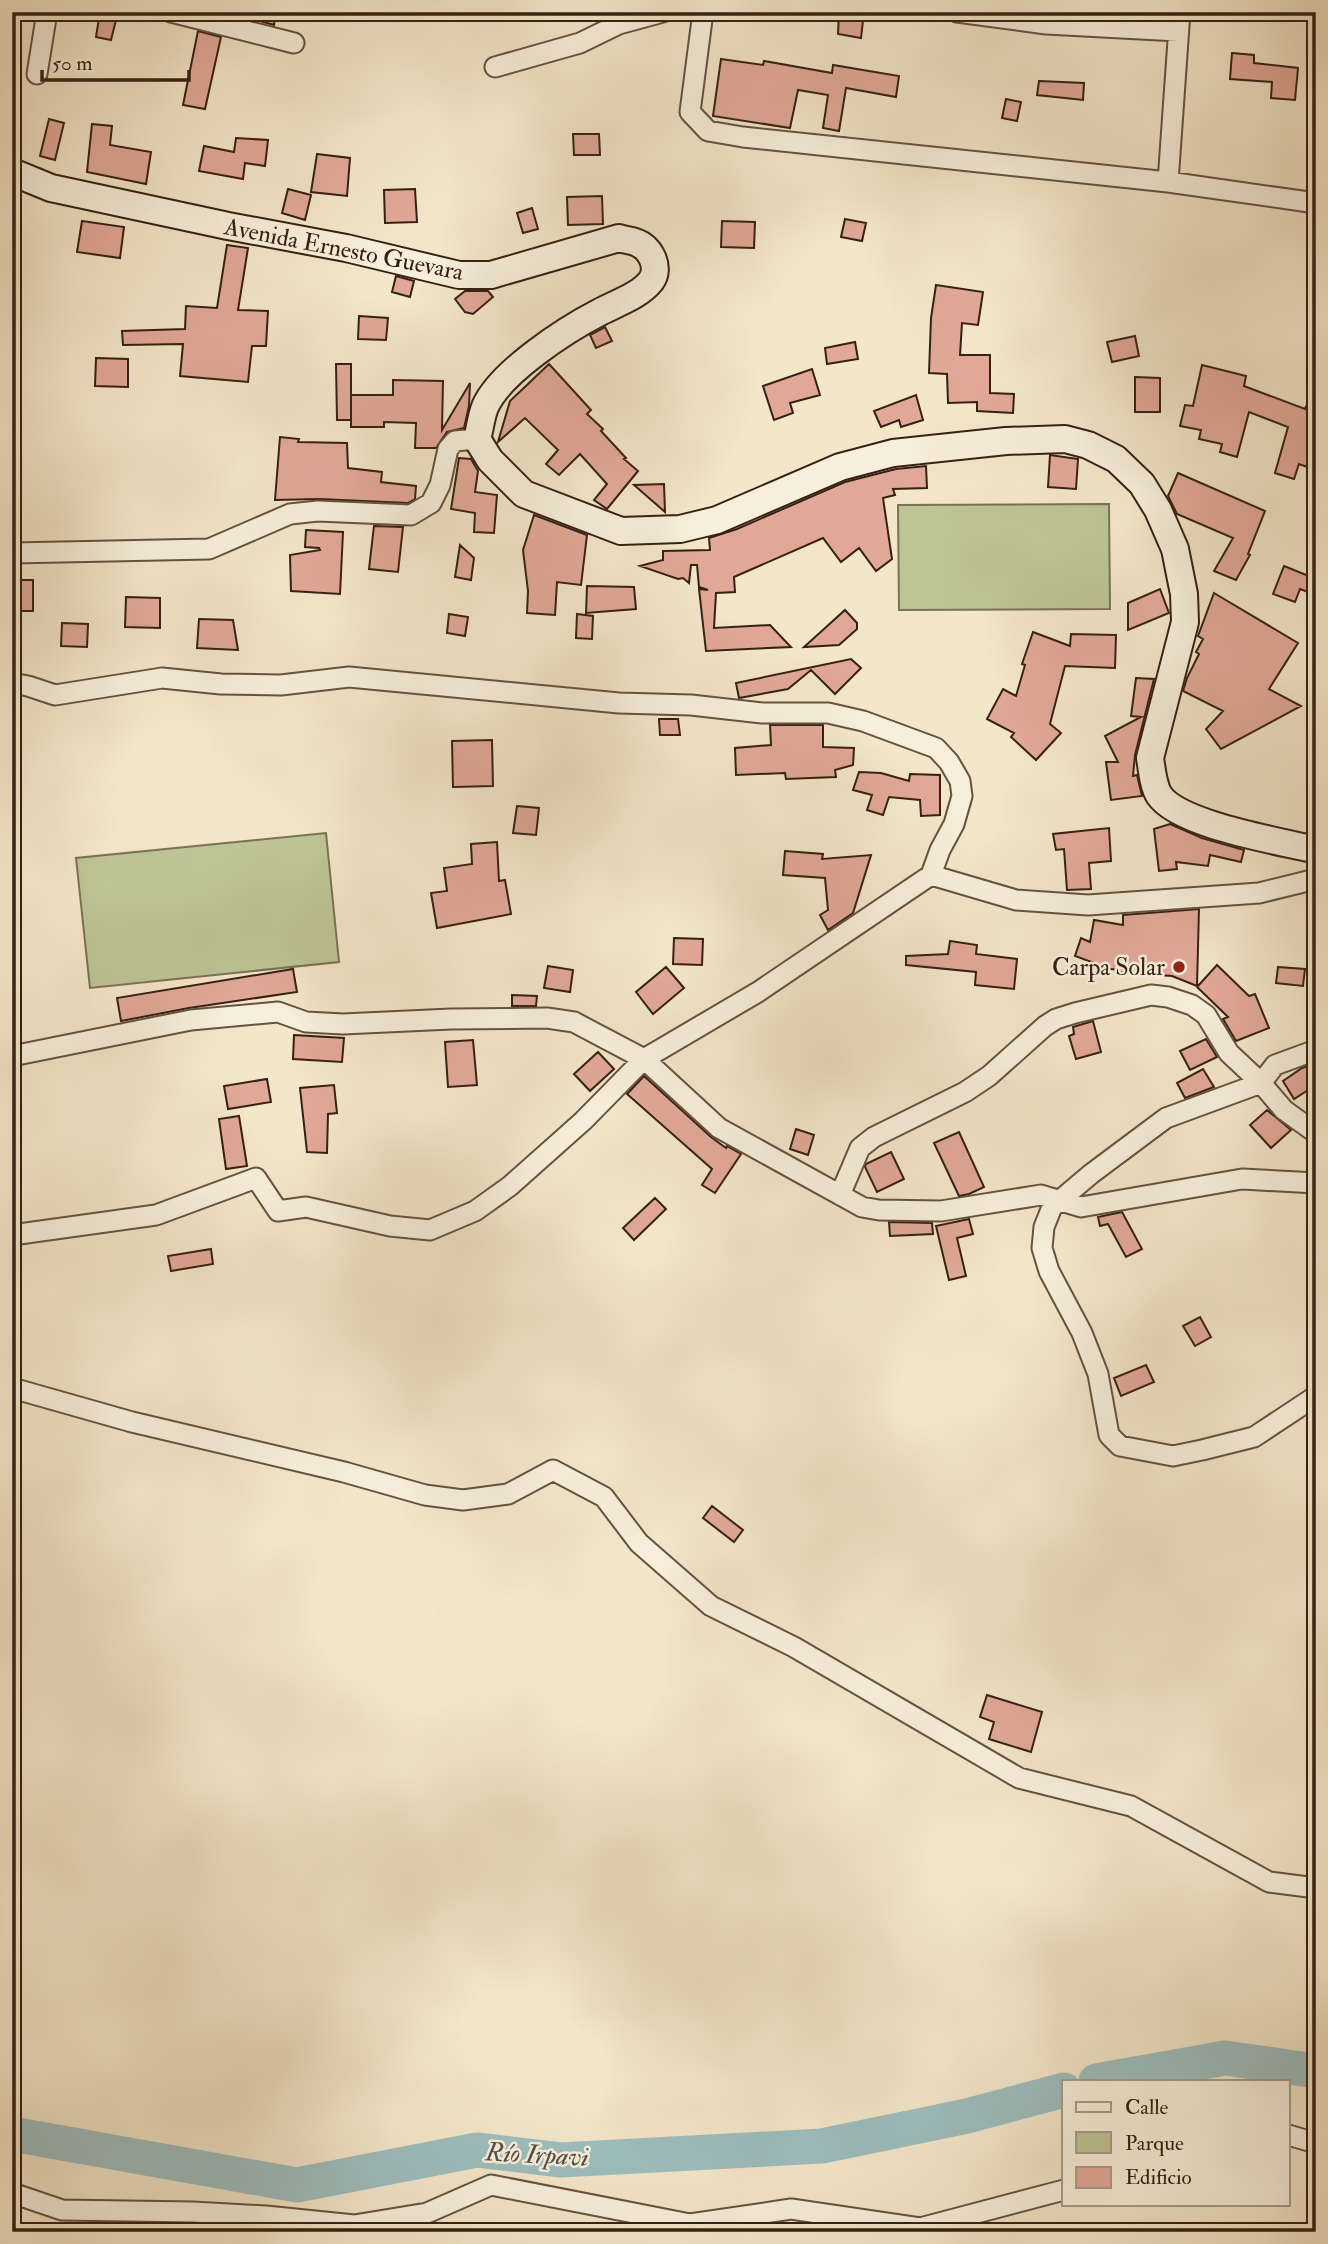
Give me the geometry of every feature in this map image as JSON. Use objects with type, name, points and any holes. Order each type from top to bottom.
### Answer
[{"type":"main road","name":"Avenida Ernesto Guevara","points":[[12,172],[51,188],[346,248],[459,275],[491,275],[619,239],[637,242],[649,251],[654,263],[654,275],[649,283],[636,294],[569,329],[503,381],[485,406],[477,439]]},
{"type":"main road","points":[[477,439],[489,460],[524,494],[621,531],[680,529],[717,520],[840,467],[893,453],[1006,441],[1065,439],[1088,445],[1116,459],[1142,484],[1158,510],[1175,550],[1184,594],[1185,622],[1150,758],[1153,778],[1160,795],[1175,808],[1195,819],[1316,850]]},
{"type":"street","points":[[37,74],[47,12]]},
{"type":"street","points":[[171,12],[294,43]]},
{"type":"street","points":[[495,67],[580,43],[619,24],[663,12]]},
{"type":"street","points":[[703,12],[690,112],[708,131],[904,155],[1168,182],[1316,204]]},
{"type":"street","points":[[957,12],[1046,24],[1179,22],[1168,182]]},
{"type":"street","points":[[12,553],[209,549],[290,514],[318,511],[411,515],[431,503],[440,485],[448,449],[456,441],[477,439]]},
{"type":"street","points":[[12,684],[29,686],[55,695],[162,678],[221,684],[281,685],[348,677],[619,703],[691,705],[762,713],[828,713],[863,721],[936,748],[949,762],[960,781],[962,796],[954,824],[931,875],[758,992],[644,1059],[583,1121],[510,1186],[475,1211],[430,1230],[390,1226],[306,1207],[278,1211],[256,1178],[156,1215],[12,1234]]},
{"type":"street","points":[[931,875],[1016,900],[1088,905],[1259,893],[1316,879]]},
{"type":"street","points":[[840,1195],[860,1148],[874,1137],[965,1092],[989,1076],[1045,1026],[1075,1013],[1152,995],[1192,1005],[1206,1015],[1229,1053],[1261,1083],[1284,1110],[1316,1133]]},
{"type":"street","points":[[12,1056],[191,1020],[278,1012],[306,1022],[343,1024],[547,1018],[574,1022],[644,1059],[719,1128],[862,1207],[879,1210],[941,1211],[1041,1195],[1081,1207],[1242,1179],[1316,1183]]},
{"type":"street","points":[[1316,1050],[1275,1065],[1261,1083],[1166,1118],[1052,1207],[1044,1227],[1042,1248],[1049,1271],[1082,1332],[1098,1374],[1109,1434],[1119,1446],[1173,1456],[1215,1447],[1254,1437],[1316,1396]]},
{"type":"street","points":[[12,1388],[132,1422],[425,1494],[463,1500],[508,1494],[553,1470],[604,1497],[639,1543],[711,1606],[794,1647],[1019,1777],[1132,1807],[1269,1882],[1316,1888]]},
{"type":"street","points":[[1290,2136],[1316,2143]]},
{"type":"street","points":[[12,2193],[62,2210],[206,2213],[354,2225],[427,2213],[491,2185],[690,2224],[791,2209],[920,2228],[1062,2191]]},
{"type":"green space","points":[[1109,504],[1110,609],[899,610],[898,505]]},
{"type":"green space","points":[[326,833],[339,962],[90,988],[76,858]]},
{"type":"building","points":[[100,12],[118,12],[111,40],[96,37]]},
{"type":"building","points":[[228,12],[276,12],[274,25]]},
{"type":"building","points":[[839,12],[864,12],[861,38],[838,34]]},
{"type":"building","points":[[198,31],[221,37],[205,109],[183,105]]},
{"type":"building","points":[[1232,53],[1254,55],[1254,63],[1298,68],[1295,100],[1271,98],[1272,82],[1230,79]]},
{"type":"building","points":[[721,59],[763,65],[764,61],[832,73],[833,65],[899,76],[896,97],[846,88],[839,131],[823,128],[828,95],[798,90],[790,128],[713,116]]},
{"type":"building","points":[[1039,81],[1084,83],[1083,100],[1037,95]]},
{"type":"building","points":[[1006,99],[1021,102],[1017,121],[1002,118]]},
{"type":"building","points":[[49,119],[64,123],[55,160],[40,156]]},
{"type":"building","points":[[92,124],[112,126],[110,145],[151,152],[146,184],[87,172]]},
{"type":"building","points":[[573,134],[599,134],[600,155],[574,155]]},
{"type":"building","points":[[236,138],[268,140],[265,166],[245,163],[243,179],[199,171],[204,146],[234,152]]},
{"type":"building","points":[[317,154],[350,158],[347,196],[311,192]]},
{"type":"building","points":[[288,189],[311,195],[305,220],[282,213]]},
{"type":"building","points":[[415,189],[417,222],[385,223],[384,190]]},
{"type":"building","points":[[602,196],[603,224],[568,225],[567,197]]},
{"type":"building","points":[[532,208],[538,229],[523,233],[517,213]]},
{"type":"building","points":[[845,219],[866,223],[862,241],[841,237]]},
{"type":"building","points":[[82,221],[124,227],[120,258],[77,252]]},
{"type":"building","points":[[722,221],[755,222],[754,248],[721,247]]},
{"type":"building","points":[[227,245],[248,248],[238,310],[268,311],[266,346],[252,346],[248,382],[180,376],[183,344],[123,345],[122,331],[185,329],[186,306],[217,308]]},
{"type":"building","points":[[396,276],[414,281],[410,297],[392,292]]},
{"type":"building","points":[[936,285],[983,292],[978,325],[962,323],[960,355],[990,355],[990,393],[1014,394],[1013,413],[977,411],[977,402],[948,403],[947,374],[929,373],[931,318]]},
{"type":"building","points":[[465,291],[488,291],[493,297],[473,314],[465,312],[455,299]]},
{"type":"building","points":[[359,316],[388,318],[386,340],[358,339]]},
{"type":"building","points":[[605,327],[612,341],[596,348],[590,335]]},
{"type":"building","points":[[1135,336],[1139,356],[1112,362],[1107,342]]},
{"type":"building","points":[[855,342],[858,359],[827,364],[825,348]]},
{"type":"building","points":[[96,358],[128,359],[128,387],[95,386]]},
{"type":"building","points":[[336,364],[351,364],[351,420],[337,420]]},
{"type":"building","points":[[549,364],[591,410],[587,414],[603,429],[601,431],[626,458],[624,459],[638,471],[607,509],[594,500],[607,484],[580,454],[559,475],[546,464],[558,450],[525,418],[498,442],[510,401]]},
{"type":"building","points":[[1202,365],[1246,376],[1244,386],[1305,409],[1316,385],[1316,470],[1299,464],[1294,479],[1275,473],[1288,427],[1249,412],[1237,457],[1220,452],[1222,444],[1199,439],[1201,430],[1180,426],[1185,405],[1193,406]]},
{"type":"building","points":[[812,369],[820,395],[790,403],[793,413],[774,420],[763,386]]},
{"type":"building","points":[[1135,377],[1160,378],[1160,412],[1135,412]]},
{"type":"building","points":[[393,380],[443,381],[442,430],[470,383],[464,428],[447,432],[436,448],[415,448],[416,423],[384,422],[384,427],[351,427],[351,395],[393,395]]},
{"type":"building","points":[[916,395],[923,420],[901,427],[899,420],[881,427],[874,411]]},
{"type":"building","points":[[280,437],[299,439],[298,442],[347,443],[348,468],[382,472],[381,482],[416,486],[415,499],[408,503],[275,500]]},
{"type":"building","points":[[1050,455],[1078,459],[1076,489],[1048,487]]},
{"type":"building","points":[[459,458],[471,459],[478,471],[475,492],[497,495],[494,533],[474,532],[475,513],[451,509]]},
{"type":"building","points":[[926,466],[927,488],[893,489],[895,495],[883,498],[892,559],[876,571],[859,548],[841,562],[823,538],[734,577],[735,592],[716,593],[714,628],[770,625],[791,647],[706,651],[699,589],[708,590],[699,587],[697,565],[691,565],[689,583],[683,578],[678,579],[640,566],[663,560],[663,551],[710,550],[709,538],[737,529],[845,482],[896,469]]},
{"type":"building","points":[[1178,473],[1265,511],[1248,554],[1250,555],[1236,580],[1214,571],[1233,538],[1177,514],[1168,496]]},
{"type":"building","points":[[664,484],[665,512],[634,485]]},
{"type":"building","points":[[534,515],[587,535],[581,585],[557,582],[555,615],[527,613],[528,591],[523,550]]},
{"type":"building","points":[[374,526],[403,527],[398,572],[369,569]]},
{"type":"building","points":[[306,530],[343,532],[340,594],[291,591],[290,555],[320,550],[305,547]]},
{"type":"building","points":[[460,545],[474,558],[471,580],[455,577]]},
{"type":"building","points":[[1284,566],[1316,579],[1316,595],[1300,589],[1295,602],[1273,594]]},
{"type":"building","points":[[12,580],[33,580],[33,611],[12,611]]},
{"type":"building","points":[[587,586],[634,587],[636,609],[586,613]]},
{"type":"building","points":[[1160,589],[1169,613],[1128,630],[1128,603]]},
{"type":"building","points":[[1214,593],[1298,643],[1269,689],[1301,706],[1221,749],[1206,729],[1223,711],[1183,691],[1199,654],[1196,652],[1203,639],[1198,636]]},
{"type":"building","points":[[126,597],[160,598],[160,628],[125,627]]},
{"type":"building","points":[[845,610],[857,623],[857,629],[839,645],[804,647]]},
{"type":"building","points":[[449,614],[468,617],[465,636],[447,633]]},
{"type":"building","points":[[577,614],[593,616],[592,639],[576,638]]},
{"type":"building","points":[[199,619],[233,620],[238,650],[197,648]]},
{"type":"building","points":[[62,623],[88,624],[87,647],[61,646]]},
{"type":"building","points":[[1033,632],[1070,646],[1071,634],[1116,635],[1115,668],[1065,666],[1050,724],[1061,733],[1036,760],[1011,737],[1014,733],[987,719],[1003,689],[1016,696],[1025,665],[1022,664]]},
{"type":"building","points":[[851,659],[861,668],[835,694],[811,670],[788,689],[739,698],[736,683]]},
{"type":"building","points":[[1136,678],[1154,679],[1135,755],[1133,776],[1137,775],[1142,796],[1111,800],[1106,762],[1118,762],[1105,736],[1141,717],[1131,716]]},
{"type":"building","points":[[659,719],[678,719],[680,735],[660,735]]},
{"type":"building","points":[[770,725],[823,725],[823,747],[854,748],[853,765],[835,770],[836,777],[786,779],[785,773],[736,775],[735,748],[771,745]]},
{"type":"building","points":[[492,740],[493,786],[453,787],[452,741]]},
{"type":"building","points":[[859,772],[881,773],[909,781],[910,774],[940,775],[940,815],[921,816],[920,800],[889,797],[883,815],[867,810],[872,795],[853,790]]},
{"type":"building","points":[[517,806],[539,808],[536,835],[513,833]]},
{"type":"building","points":[[1170,824],[1202,838],[1244,850],[1241,862],[1210,855],[1208,866],[1176,862],[1177,869],[1159,871],[1154,829]]},
{"type":"building","points":[[1109,828],[1111,861],[1089,863],[1091,889],[1067,890],[1064,849],[1056,850],[1053,834]]},
{"type":"building","points":[[497,842],[499,881],[505,880],[511,914],[437,928],[431,893],[447,891],[444,868],[472,864],[471,844]]},
{"type":"building","points":[[785,851],[823,854],[822,859],[871,855],[853,913],[828,930],[820,915],[828,910],[825,878],[783,875]]},
{"type":"building","points":[[1199,909],[1197,986],[1172,976],[1102,968],[1075,956],[1081,938],[1090,942],[1094,920],[1123,925],[1123,915]]},
{"type":"building","points":[[674,938],[703,939],[702,965],[673,964]]},
{"type":"building","points":[[950,941],[977,945],[976,954],[1017,959],[1014,989],[975,985],[976,972],[906,965],[906,956],[948,954]]},
{"type":"building","points":[[1217,965],[1249,996],[1255,994],[1269,1028],[1236,1041],[1223,1019],[1228,1017],[1197,987]]},
{"type":"building","points":[[548,966],[573,970],[570,992],[544,988]]},
{"type":"building","points":[[666,967],[684,988],[653,1014],[636,992]]},
{"type":"building","points":[[1278,967],[1305,969],[1303,986],[1276,983]]},
{"type":"building","points":[[293,969],[297,992],[121,1021],[117,998]]},
{"type":"building","points":[[512,995],[537,996],[536,1006],[512,1006]]},
{"type":"building","points":[[1093,1021],[1101,1052],[1076,1059],[1069,1036],[1074,1034],[1073,1027]]},
{"type":"building","points":[[294,1035],[344,1038],[342,1062],[293,1059]]},
{"type":"building","points":[[1206,1039],[1217,1057],[1190,1070],[1180,1051]]},
{"type":"building","points":[[473,1040],[477,1085],[448,1087],[445,1042]]},
{"type":"building","points":[[598,1052],[614,1069],[590,1091],[574,1074]]},
{"type":"building","points":[[1316,1063],[1316,1085],[1294,1099],[1283,1081],[1302,1068]]},
{"type":"building","points":[[1203,1069],[1214,1087],[1185,1098],[1177,1083]]},
{"type":"building","points":[[644,1076],[711,1137],[726,1148],[727,1146],[741,1154],[715,1193],[702,1185],[712,1169],[627,1094]]},
{"type":"building","points":[[267,1079],[271,1102],[228,1109],[224,1086]]},
{"type":"building","points":[[334,1085],[337,1113],[328,1114],[327,1153],[307,1152],[300,1088]]},
{"type":"building","points":[[1267,1110],[1291,1130],[1271,1148],[1250,1125]]},
{"type":"building","points":[[239,1116],[247,1166],[226,1169],[219,1119]]},
{"type":"building","points":[[796,1129],[814,1135],[808,1155],[790,1149]]},
{"type":"building","points":[[959,1132],[984,1187],[959,1196],[934,1143]]},
{"type":"building","points":[[891,1152],[904,1179],[877,1192],[866,1164]]},
{"type":"building","points":[[655,1198],[666,1209],[634,1240],[623,1228]]},
{"type":"building","points":[[1122,1212],[1142,1249],[1126,1257],[1108,1224],[1100,1226],[1098,1217]]},
{"type":"building","points":[[969,1219],[973,1234],[957,1238],[966,1276],[949,1280],[936,1226]]},
{"type":"building","points":[[889,1222],[932,1223],[933,1234],[890,1236]]},
{"type":"building","points":[[211,1249],[213,1264],[171,1271],[168,1256]]},
{"type":"building","points":[[1200,1317],[1211,1337],[1195,1346],[1183,1326]]},
{"type":"building","points":[[1146,1365],[1154,1382],[1121,1396],[1114,1378]]},
{"type":"building","points":[[712,1506],[743,1530],[734,1542],[703,1518]]},
{"type":"building","points":[[987,1695],[1042,1712],[1031,1752],[989,1739],[994,1722],[980,1717]]},
{"type":"waterway","name":"Río Irpavi","points":[[1102,2080],[1225,2058],[1316,2071]]},
{"type":"waterway","name":"Río Irpavi","points":[[12,2134],[297,2185],[477,2150],[561,2160],[822,2146],[967,2116],[1062,2091]]},
{"type":"place","name":"Carpa Solar","points":[[1179,967]]}]
